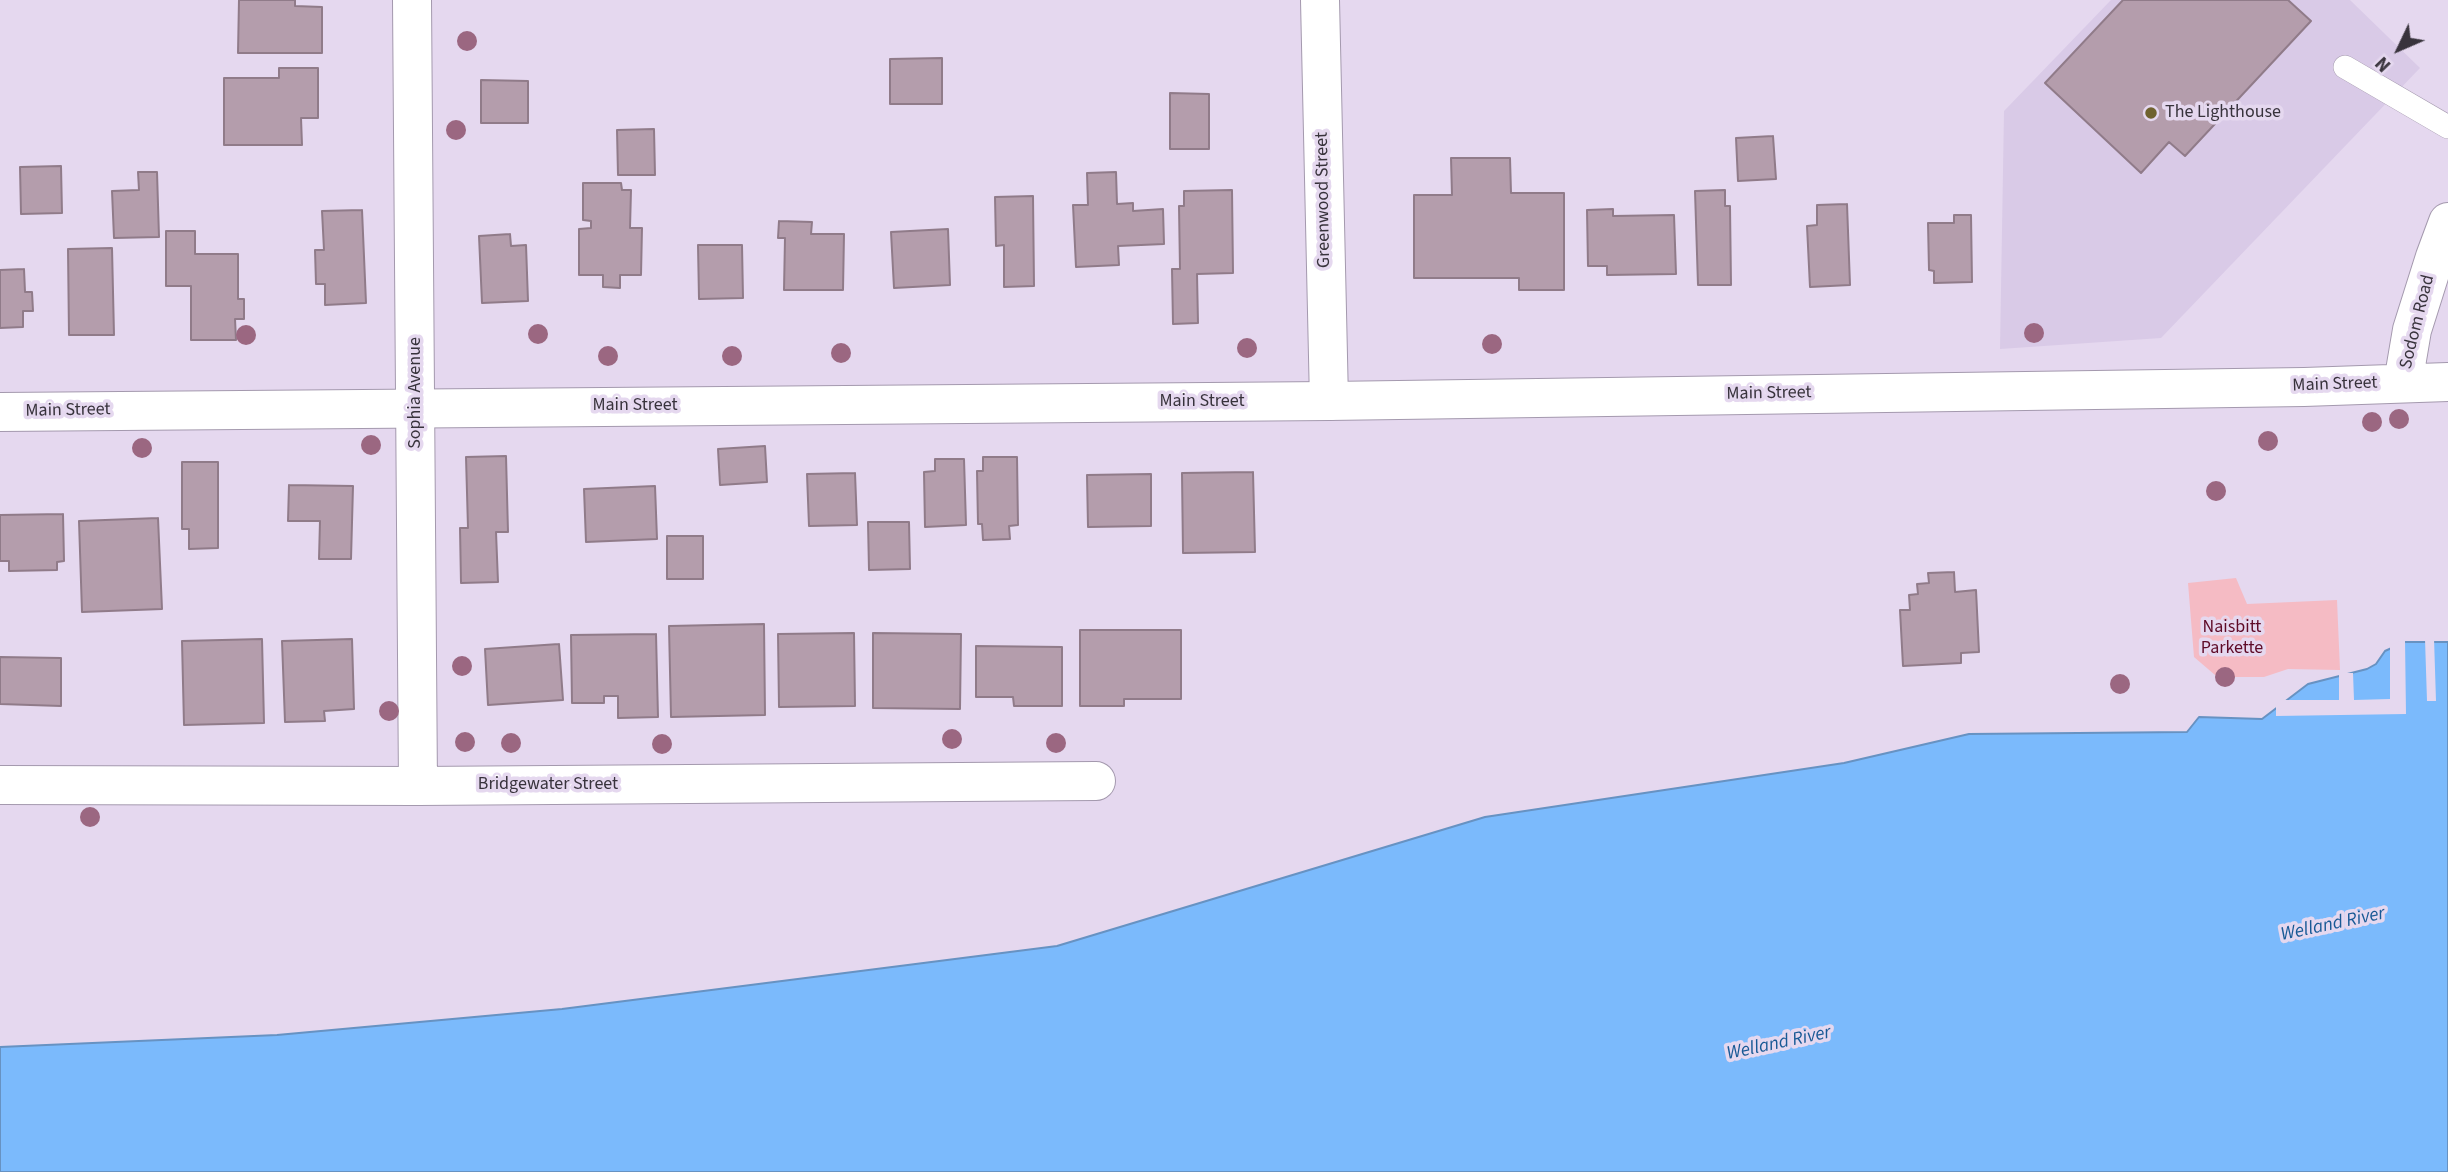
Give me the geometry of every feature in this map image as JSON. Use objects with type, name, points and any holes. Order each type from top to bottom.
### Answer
[{"type":"main road","name":"Sophia Avenue","points":[[412,0],[418,786]]},
{"type":"main road","name":"Greenwood Street","points":[[1320,0],[1329,401]]},
{"type":"main road","name":"Sodom Road","points":[[2403,383],[2412,330],[2448,222]]},
{"type":"main road","name":"Main Street","points":[[0,412],[1329,401],[2304,387],[2448,382]]},
{"type":"main road","name":"Bridgewater Street","points":[[0,785],[418,786],[1096,781]]},
{"type":"lane","points":[[2345,67],[2448,127]]},
{"type":"shaded area","points":[[2111,0],[2350,0],[2420,68],[2161,338],[2000,349],[2004,111]]},
{"type":"green space","name":"Naisbitt Parkette","points":[[2236,578],[2247,604],[2337,600],[2340,670],[2288,669],[2264,677],[2226,677],[2215,675],[2194,657],[2188,583]]},
{"type":"water","name":"Welland River","points":[[2405,642],[2448,642],[2448,1172],[0,1172],[0,1047],[277,1035],[562,1009],[1057,946],[1485,817],[1844,763],[1969,734],[2187,732],[2199,717],[2262,719],[2308,684],[2367,669],[2376,664],[2385,651]]},
{"type":"pier","points":[[2434,638],[2436,701],[2427,701],[2425,639]]},
{"type":"pier","points":[[2405,639],[2406,714],[2276,716],[2276,704],[2281,700],[2339,700],[2339,673],[2353,673],[2354,700],[2390,699],[2390,645]]},
{"type":"building","points":[[239,0],[295,0],[295,6],[322,7],[322,53],[238,53]]},
{"type":"building","name":"The Lighthouse","points":[[2123,0],[2288,0],[2311,21],[2185,156],[2169,142],[2141,173],[2045,83]]},
{"type":"building","points":[[942,58],[942,104],[890,104],[890,59]]},
{"type":"building","points":[[279,68],[318,68],[318,118],[301,118],[302,145],[224,145],[224,78],[279,78]]},
{"type":"building","points":[[481,80],[528,81],[528,123],[481,123]]},
{"type":"building","points":[[1170,93],[1209,94],[1209,149],[1170,149]]},
{"type":"building","points":[[654,129],[655,175],[618,175],[617,130]]},
{"type":"building","points":[[1773,136],[1776,179],[1738,181],[1736,138]]},
{"type":"building","points":[[1451,158],[1510,158],[1511,193],[1564,193],[1564,290],[1519,290],[1519,278],[1414,278],[1414,195],[1452,195]]},
{"type":"building","points":[[61,166],[62,213],[21,214],[20,167]]},
{"type":"building","points":[[138,172],[157,172],[159,237],[114,238],[112,191],[139,190]]},
{"type":"building","points":[[1116,172],[1117,204],[1133,203],[1133,211],[1163,209],[1164,244],[1118,246],[1119,265],[1076,267],[1073,205],[1088,205],[1087,173]]},
{"type":"building","points":[[583,183],[621,183],[622,190],[631,190],[630,228],[642,228],[641,275],[620,275],[620,288],[603,287],[603,275],[579,275],[579,229],[591,228],[591,221],[583,220]]},
{"type":"building","points":[[1232,190],[1233,273],[1197,274],[1198,323],[1173,324],[1172,269],[1180,269],[1179,206],[1184,206],[1184,191]]},
{"type":"building","points":[[1725,190],[1725,206],[1730,206],[1731,285],[1698,285],[1695,191]]},
{"type":"building","points":[[1033,196],[1034,286],[1004,287],[1004,245],[996,246],[995,197]]},
{"type":"building","points":[[1847,204],[1850,285],[1810,287],[1807,226],[1817,225],[1817,205]]},
{"type":"building","points":[[1613,209],[1613,216],[1674,215],[1676,274],[1607,275],[1607,266],[1588,266],[1587,210]]},
{"type":"building","points":[[362,210],[366,303],[325,305],[325,284],[316,284],[315,250],[324,250],[322,211]]},
{"type":"building","points":[[1954,215],[1971,215],[1972,282],[1934,283],[1934,271],[1929,270],[1928,223],[1954,223]]},
{"type":"building","points":[[779,221],[812,222],[811,234],[844,234],[843,290],[784,290],[785,238],[778,238]]},
{"type":"building","points":[[948,229],[950,285],[894,288],[891,232]]},
{"type":"building","points":[[166,231],[195,231],[195,254],[238,254],[238,299],[244,299],[244,319],[235,319],[236,340],[191,340],[191,286],[166,286]]},
{"type":"building","points":[[510,234],[511,246],[526,245],[528,301],[482,303],[479,236]]},
{"type":"building","points":[[698,245],[742,245],[743,298],[699,299]]},
{"type":"building","points":[[112,248],[114,335],[69,335],[68,249]]},
{"type":"building","points":[[24,269],[25,292],[32,292],[33,311],[23,311],[23,327],[0,328],[0,270]]},
{"type":"building","points":[[765,446],[767,482],[720,485],[718,449]]},
{"type":"building","points":[[506,456],[508,532],[496,532],[498,582],[461,583],[460,528],[468,528],[466,457]]},
{"type":"building","points":[[983,457],[1017,457],[1018,525],[1009,526],[1010,539],[983,540],[982,524],[978,524],[977,471],[983,471]]},
{"type":"building","points":[[935,459],[964,459],[966,525],[925,527],[924,472],[935,471]]},
{"type":"building","points":[[182,462],[218,462],[218,548],[189,549],[189,529],[182,529]]},
{"type":"building","points":[[1253,472],[1255,552],[1183,553],[1182,473]]},
{"type":"building","points":[[855,473],[857,525],[809,526],[807,474]]},
{"type":"building","points":[[1151,474],[1151,526],[1088,527],[1087,475]]},
{"type":"building","points":[[289,485],[353,486],[351,559],[319,559],[320,521],[288,521]]},
{"type":"building","points":[[655,486],[657,539],[586,542],[584,489]]},
{"type":"building","points":[[63,514],[64,561],[57,562],[57,570],[9,571],[9,561],[0,561],[0,515]]},
{"type":"building","points":[[158,518],[162,609],[82,612],[79,521]]},
{"type":"building","points":[[868,522],[909,522],[910,569],[869,570]]},
{"type":"building","points":[[667,536],[703,536],[703,579],[667,579]]},
{"type":"building","points":[[1954,572],[1955,592],[1976,590],[1979,652],[1961,653],[1961,663],[1903,666],[1900,610],[1910,610],[1909,595],[1918,594],[1917,584],[1929,583],[1928,573]]},
{"type":"building","points":[[764,624],[765,715],[671,717],[669,626]]},
{"type":"building","points":[[1080,630],[1181,630],[1181,699],[1124,699],[1124,706],[1080,706]]},
{"type":"building","points":[[854,633],[855,706],[779,707],[778,634]]},
{"type":"building","points":[[873,633],[961,634],[960,709],[873,708]]},
{"type":"building","points":[[656,634],[658,717],[618,718],[618,696],[604,696],[604,703],[572,703],[571,635]]},
{"type":"building","points":[[262,639],[264,723],[184,725],[182,641]]},
{"type":"building","points":[[352,639],[354,709],[324,711],[325,721],[285,722],[282,641]]},
{"type":"building","points":[[559,644],[563,700],[488,705],[485,649]]},
{"type":"building","points":[[976,646],[1062,647],[1062,706],[1014,706],[1013,697],[976,697]]},
{"type":"building","points":[[0,657],[61,658],[61,706],[0,704]]},
{"type":"place","name":"The Lighthouse","points":[[2151,113]]}]
